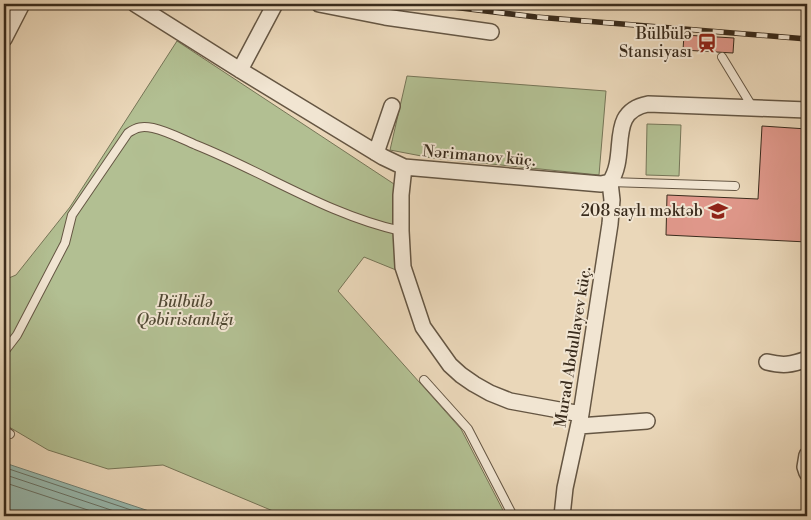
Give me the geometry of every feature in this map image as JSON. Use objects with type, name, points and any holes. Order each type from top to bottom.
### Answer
[{"type":"street","points":[[4,39],[22,4]]},
{"type":"street","name":"Nərimanov küç.","points":[[135,4],[376,153],[404,167],[590,184],[610,182]]},
{"type":"street","points":[[240,70],[275,4]]},
{"type":"street","points":[[319,4],[385,17],[491,32]]},
{"type":"street","points":[[610,182],[618,167],[623,121],[628,113],[637,106],[648,104],[807,110]]},
{"type":"street","points":[[376,153],[392,106]]},
{"type":"street","points":[[404,167],[401,195],[403,267],[423,327],[450,365],[474,384],[510,401],[580,420],[647,421]]},
{"type":"street","name":"Murad Abdullayev küç.","points":[[562,516],[565,488],[580,420],[610,224],[612,200],[610,182]]},
{"type":"street","points":[[766,362],[791,365],[807,359]]},
{"type":"street","points":[[807,455],[805,468],[807,473]]},
{"type":"lane","points":[[722,57],[753,108]]},
{"type":"lane","points":[[4,352],[17,335],[61,250],[68,233],[72,215],[128,133],[139,126],[154,128],[212,151],[332,208],[379,226],[401,231]]},
{"type":"lane","points":[[610,182],[735,186]]},
{"type":"lane","points":[[424,380],[468,429],[513,516]]},
{"type":"green space","name":"Bülbülə Qəbiristanlığı","points":[[177,41],[394,184],[396,270],[364,257],[338,291],[461,429],[506,516],[285,516],[163,465],[108,469],[48,450],[4,424],[4,280],[16,275],[70,207]]},
{"type":"green space","points":[[407,76],[606,91],[599,175],[432,158],[390,150]]},
{"type":"green space","points":[[647,124],[681,125],[679,176],[646,175]]},
{"type":"water","points":[[8,464],[164,516],[4,516],[4,466]]},
{"type":"building","points":[[684,35],[734,38],[733,53],[683,50]]},
{"type":"building","points":[[762,126],[807,129],[807,242],[666,235],[667,195],[758,199]]},
{"type":"railway","points":[[428,4],[536,17],[807,39]]},
{"type":"place","name":"Bülbülə Stansiyası","points":[[707,43]]},
{"type":"place","name":"208 saylı məktəb","points":[[718,211]]}]
